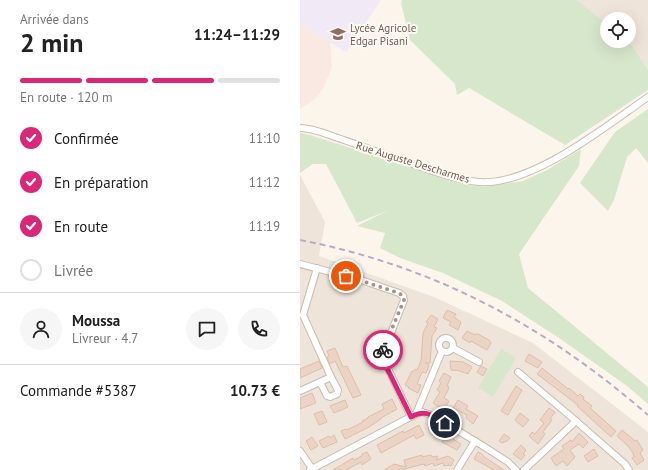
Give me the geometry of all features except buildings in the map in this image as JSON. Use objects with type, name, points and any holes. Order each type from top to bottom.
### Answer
[{"type":"street","name":"Rue Auguste Descharmes","points":[[300,128],[326,134],[436,171],[478,182],[487,182],[504,180],[525,174],[545,164],[580,144],[648,97]]},
{"type":"street","points":[[300,264],[369,283],[399,293],[403,296],[404,300],[382,356],[413,416]]},
{"type":"street","points":[[317,268],[303,315],[338,390],[337,394],[330,397],[327,396],[320,382]]},
{"type":"street","points":[[442,351],[439,345],[440,340],[444,337],[451,339],[453,348]]},
{"type":"street","points":[[442,351],[447,352],[453,348]]},
{"type":"street","points":[[453,348],[479,362]]},
{"type":"street","points":[[413,416],[442,351]]},
{"type":"street","points":[[518,372],[621,460],[629,470]]},
{"type":"street","points":[[300,391],[331,377]]},
{"type":"street","points":[[300,452],[312,470],[422,412],[434,416],[475,441],[508,462],[516,470]]},
{"type":"street","points":[[524,470],[576,421]]},
{"type":"street","points":[[457,470],[475,441]]},
{"type":"shaded area","name":"Lycée Agricole Edgar Pisani","points":[[300,0],[381,0],[346,52],[300,24]]},
{"type":"shaded area","points":[[577,0],[648,0],[648,70],[634,48],[636,48],[636,12],[600,12],[600,18]]},
{"type":"shaded area","points":[[300,24],[330,42],[332,67],[323,89],[315,99],[300,109]]},
{"type":"shaded area","points":[[300,175],[325,222],[319,256],[434,297],[533,343],[648,432],[648,470],[300,470]]},
{"type":"green space","points":[[402,0],[577,0],[600,18],[600,48],[634,48],[648,70],[648,90],[565,145],[469,88],[457,95],[455,84],[410,40],[401,3]]},
{"type":"green space","points":[[648,109],[648,163],[636,148],[627,157],[614,200],[608,211],[580,183],[615,132]]},
{"type":"green space","points":[[300,133],[457,182],[484,187],[523,181],[547,170],[581,149],[579,166],[519,254],[528,288],[648,387],[648,404],[627,386],[559,338],[502,301],[443,273],[400,258],[380,248],[385,233],[357,226],[389,210],[357,223],[326,164],[313,164],[300,173]]},
{"type":"green space","points":[[501,349],[516,358],[493,397],[478,388]]},
{"type":"railway","points":[[300,240],[349,251],[397,266],[442,283],[486,304],[528,327],[569,354],[609,383],[648,415]]},
{"type":"way so far","points":[[346,276],[399,293],[403,296],[404,300],[383,350]]},
{"type":"place","name":"Lycée Agricole Edgar Pisani","points":[[338,34]]},
{"type":"route","points":[[383,350],[383,360],[411,417],[422,412],[434,416],[445,423]]}]
